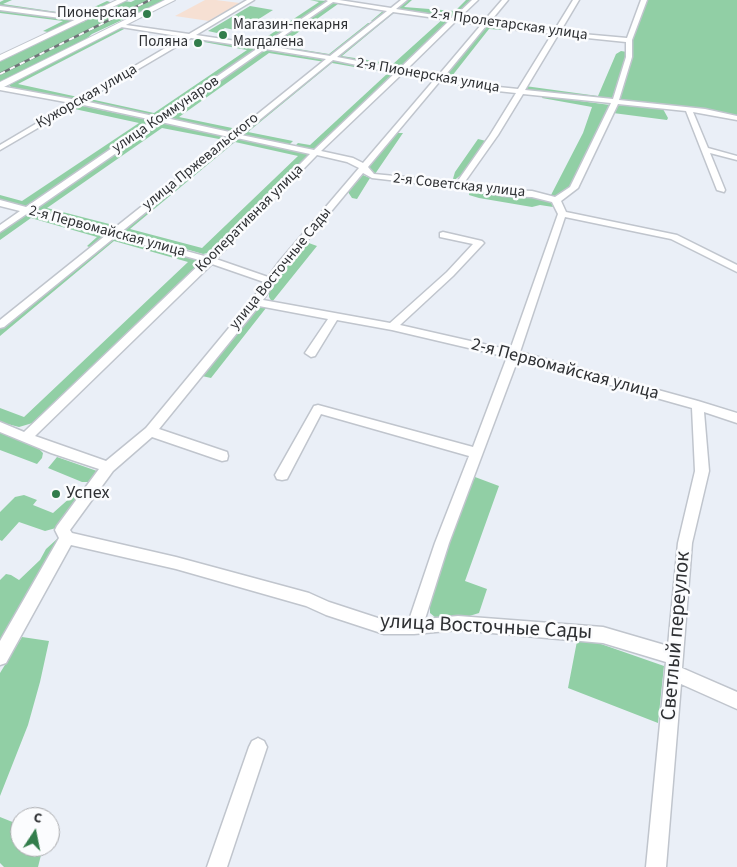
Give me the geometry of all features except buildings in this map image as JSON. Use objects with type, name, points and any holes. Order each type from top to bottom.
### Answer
[{"type":"main road","points":[[0,58],[123,0]]},
{"type":"main road","points":[[0,87],[170,0]]},
{"type":"street","name":"Кужорская улица","points":[[0,148],[251,0]]},
{"type":"street","name":"2-я Пролетарская улица","points":[[331,0],[486,24],[629,40]]},
{"type":"street","name":"улица Коммунаров","points":[[0,229],[331,0]]},
{"type":"street","name":"улица Пржевальского","points":[[0,326],[234,135],[404,0]]},
{"type":"street","name":"Кооперативная улица","points":[[26,437],[210,260],[316,152],[475,0]]},
{"type":"street","name":"улица Восточные Сады","points":[[505,0],[451,64],[440,80],[281,265],[256,302],[150,431],[108,467],[62,530],[67,538],[176,563],[309,600],[384,627],[414,627],[458,623],[603,635],[674,665],[737,702]]},
{"type":"street","points":[[459,185],[494,135],[576,0]]},
{"type":"street","points":[[414,627],[442,543],[503,385],[512,354],[562,214],[556,200],[574,188],[615,102],[629,57],[629,40],[644,0]]},
{"type":"street","points":[[0,8],[83,19]]},
{"type":"street","name":"2-я Пионерская улица","points":[[121,25],[331,58],[401,70],[440,80],[519,92],[689,110],[737,118]]},
{"type":"street","name":"2-я Советская улица","points":[[0,87],[350,160],[365,168],[372,176],[459,185],[506,193],[532,194],[556,200]]},
{"type":"street","points":[[689,110],[720,190]]},
{"type":"street","points":[[706,150],[737,158]]},
{"type":"street","points":[[350,160],[374,157]]},
{"type":"street","name":"2-я Первомайская улица","points":[[0,202],[210,260],[270,281]]},
{"type":"street","points":[[562,214],[674,237],[737,269]]},
{"type":"street","points":[[392,327],[450,274],[478,243],[443,235]]},
{"type":"street","name":"2-я Первомайская улица","points":[[256,302],[392,327],[512,354],[737,418]]},
{"type":"street","points":[[310,353],[335,316]]},
{"type":"street","name":"Светлый переулок","points":[[656,867],[686,542],[702,471],[698,406]]},
{"type":"street","points":[[282,475],[318,409],[477,452]]},
{"type":"street","points":[[0,427],[56,450],[108,467]]},
{"type":"street","points":[[150,431],[222,456]]},
{"type":"street","name":"улица Восточные Сады","points":[[0,657],[67,538]]},
{"type":"street","points":[[217,867],[258,747]]},
{"type":"shaded area","points":[[205,0],[240,3],[209,21],[175,16]]},
{"type":"green space","points":[[12,0],[3,4],[77,15],[107,1],[113,3],[89,14],[76,16],[0,7],[0,2]]},
{"type":"green space","points":[[135,0],[165,0],[92,34],[85,40],[0,83],[0,61],[124,1],[131,2]]},
{"type":"green space","points":[[310,0],[328,1],[267,43],[256,44],[319,2]]},
{"type":"green space","points":[[406,0],[412,0],[404,7],[455,11],[466,0],[473,0],[457,16],[452,17],[395,8]]},
{"type":"green space","points":[[644,0],[737,0],[737,118],[719,114],[615,103],[626,64],[629,40]]},
{"type":"green space","points":[[333,2],[389,10],[375,22],[371,21],[384,10],[338,4],[279,46],[329,54],[368,23],[372,23],[332,57],[271,46]]},
{"type":"green space","points":[[250,6],[273,10],[254,22],[266,25],[260,28],[243,25],[235,30],[225,28],[217,33],[208,31]]},
{"type":"green space","points":[[0,10],[74,21],[52,33],[43,31],[63,21],[0,13]]},
{"type":"green space","points":[[392,10],[418,15],[395,12],[342,56],[393,64],[444,18],[450,20],[400,67],[396,68],[337,58]]},
{"type":"green space","points":[[488,25],[534,32],[489,29],[452,76],[495,83],[494,85],[497,88],[447,79],[446,74]]},
{"type":"green space","points":[[128,27],[18,84],[78,97],[96,86],[100,87],[80,99],[75,100],[11,87],[9,85],[119,28]]},
{"type":"green space","points":[[207,40],[256,49],[157,117],[81,102],[113,83],[117,83],[90,99],[154,113],[247,50],[204,42]]},
{"type":"green space","points":[[265,50],[326,60],[325,62],[269,53],[179,117],[237,129],[231,133],[169,118],[169,117]]},
{"type":"green space","points":[[621,51],[627,52],[612,99],[523,90],[525,86],[598,96],[616,54]]},
{"type":"green space","points":[[333,60],[398,71],[315,149],[295,146],[298,143],[310,145],[388,73],[332,63],[248,132],[293,141],[289,145],[241,135]]},
{"type":"green space","points":[[543,96],[610,105],[581,162],[571,187],[561,195],[550,197],[583,133],[592,107],[542,98]]},
{"type":"green space","points":[[78,105],[153,121],[29,206],[26,207],[0,200],[0,195],[22,201],[139,123],[70,108]]},
{"type":"green space","points":[[617,105],[663,109],[668,118],[667,120],[613,113]]},
{"type":"green space","points":[[160,122],[227,137],[224,140],[162,128],[47,208],[117,226],[113,229],[34,210]]},
{"type":"green space","points":[[396,133],[403,133],[375,174],[372,173],[369,169],[370,166]]},
{"type":"green space","points":[[234,137],[310,154],[212,252],[203,254],[120,230]],"holes":[[[235,142],[298,156],[202,248],[130,229]]]},
{"type":"green space","points":[[478,139],[486,141],[466,171],[452,182],[455,172]]},
{"type":"green space","points":[[363,175],[370,178],[357,199],[352,198],[348,192]]},
{"type":"green space","points":[[470,189],[545,199],[552,203],[553,207],[540,205],[532,207],[479,198],[469,195]]},
{"type":"green space","points":[[27,213],[105,235],[91,248],[87,246],[97,237],[31,218],[0,240],[0,231]]},
{"type":"green space","points":[[114,237],[203,261],[36,422],[19,427],[0,422],[0,408],[24,417],[188,262],[114,241],[0,336],[0,328]]},
{"type":"green space","points":[[306,242],[317,246],[272,302],[269,297],[269,289],[281,271]]},
{"type":"green space","points":[[255,307],[266,308],[211,378],[202,376]]},
{"type":"green space","points":[[0,431],[38,448],[43,453],[42,458],[37,464],[0,450]]},
{"type":"green space","points":[[57,457],[97,471],[97,476],[90,482],[82,482],[48,468]]},
{"type":"green space","points":[[475,477],[499,486],[465,581],[487,589],[479,613],[463,618],[436,618],[430,613],[430,597],[464,502]]},
{"type":"green space","points":[[81,488],[85,491],[56,528],[45,531],[19,522],[2,541],[0,540],[0,512],[15,497],[24,495],[37,500],[33,505],[53,513]]},
{"type":"green space","points":[[62,538],[0,647],[0,580],[6,574],[19,580],[40,560],[46,549],[57,539]]},
{"type":"green space","points":[[578,636],[664,666],[658,723],[568,688]]},
{"type":"green space","points":[[22,637],[49,641],[28,725],[0,796],[0,673]]},
{"type":"green space","points":[[0,817],[10,821],[10,857],[40,857],[38,867],[4,867],[0,863]]},
{"type":"railway","points":[[0,74],[150,0]]},
{"type":"place","name":"Пионерская","points":[[147,14]]},
{"type":"place","name":"Магазин-пекарня Магдалена","points":[[223,35]]},
{"type":"place","name":"Поляна","points":[[198,43]]},
{"type":"place","name":"Успех","points":[[56,494]]}]
